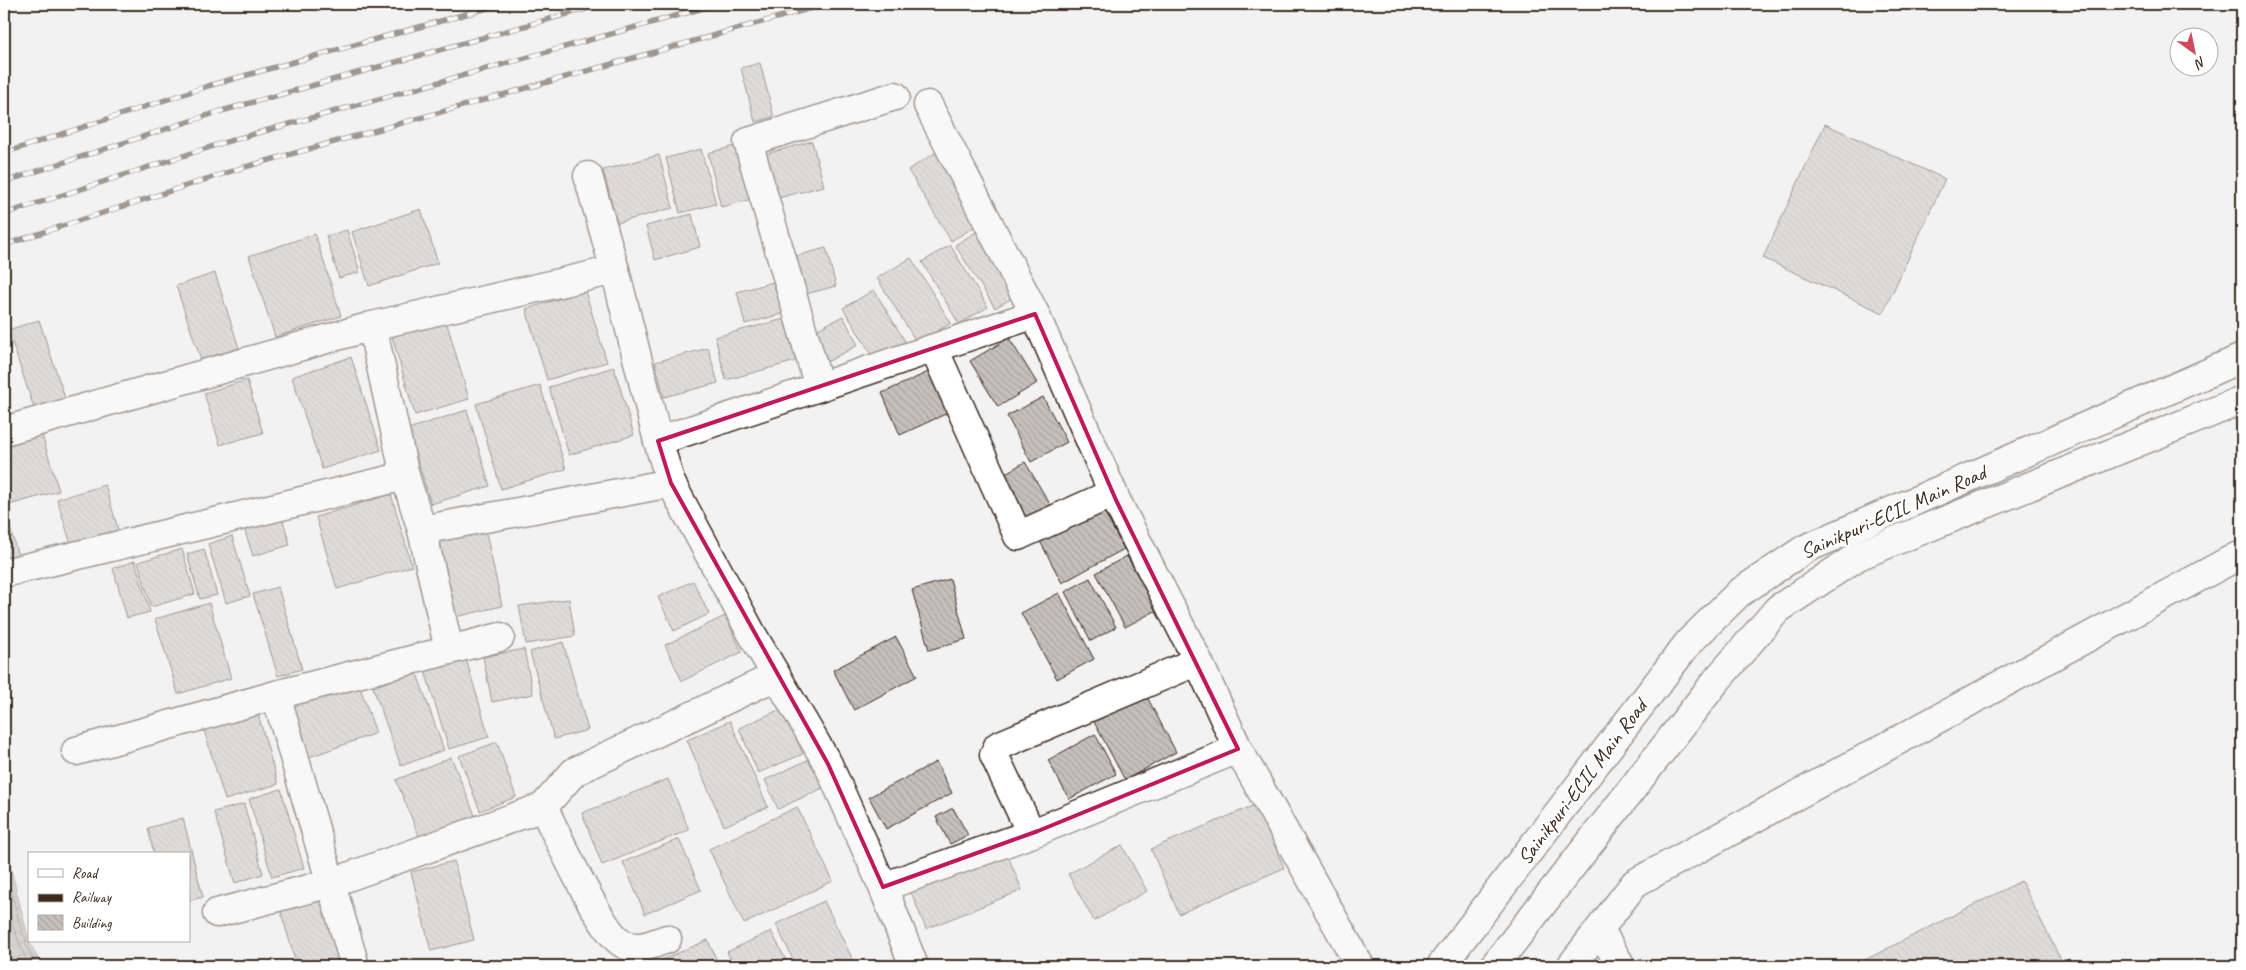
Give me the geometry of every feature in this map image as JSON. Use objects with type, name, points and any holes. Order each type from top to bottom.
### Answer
[{"type":"street","points":[[819,387],[748,142],[894,96]]},
{"type":"street","points":[[928,106],[1035,314],[1113,493],[1198,661],[1238,749],[1360,966]]},
{"type":"street","points":[[588,176],[615,270],[658,441],[671,483],[776,676],[828,764],[883,887],[912,966]]},
{"type":"street","points":[[4,431],[372,326],[615,270]]},
{"type":"street","points":[[658,441],[1035,314]]},
{"type":"street","points":[[372,326],[405,476],[422,530],[449,650]]},
{"type":"street","points":[[934,349],[1018,536],[1113,493]]},
{"type":"street","name":"Sainikpuri-ECIL Main Road","points":[[1441,966],[1689,642],[1739,593],[1805,549],[2242,358]]},
{"type":"street","name":"Sainikpuri-ECIL Main Road","points":[[1494,966],[1716,682],[1778,609],[1858,556],[2242,400]]},
{"type":"street","points":[[4,573],[405,476]]},
{"type":"street","points":[[422,530],[671,483]]},
{"type":"street","points":[[1571,966],[1635,883],[2236,557],[2242,556]]},
{"type":"street","points":[[76,751],[276,695],[500,638]]},
{"type":"street","points":[[1031,834],[994,755],[998,746],[1198,661]]},
{"type":"street","points":[[217,913],[331,884],[543,807],[574,772],[776,676]]},
{"type":"street","points":[[276,695],[355,966]]},
{"type":"street","points":[[883,887],[1031,834],[1238,749]]},
{"type":"street","points":[[543,807],[609,932],[622,944],[639,948],[667,939]]},
{"type":"street","points":[[1600,930],[1621,966]]},
{"type":"highlighted area","points":[[1035,314],[1116,500],[1238,749],[1038,831],[883,887],[828,764],[671,483],[658,441]]},
{"type":"water","points":[[4,848],[9,861],[28,942],[42,966],[4,966]]},
{"type":"building","points":[[760,63],[774,117],[755,122],[741,68]]},
{"type":"building","points":[[1825,124],[1945,179],[1883,313],[1763,258]]},
{"type":"building","points":[[812,141],[824,186],[778,198],[766,154]]},
{"type":"building","points":[[738,145],[752,199],[721,207],[708,153]]},
{"type":"building","points":[[701,149],[716,204],[680,213],[666,158]]},
{"type":"building","points":[[938,151],[981,223],[951,241],[908,170]]},
{"type":"building","points":[[659,155],[673,208],[617,223],[603,170]]},
{"type":"building","points":[[421,209],[438,263],[369,286],[352,232]]},
{"type":"building","points":[[692,214],[700,247],[655,260],[646,226]]},
{"type":"building","points":[[981,229],[1021,293],[995,308],[955,245]]},
{"type":"building","points":[[347,230],[360,272],[339,278],[326,236]]},
{"type":"building","points":[[315,234],[341,316],[275,337],[249,256]]},
{"type":"building","points":[[950,245],[988,307],[959,324],[922,262]]},
{"type":"building","points":[[826,248],[836,286],[806,294],[796,256]]},
{"type":"building","points":[[911,258],[951,323],[917,343],[877,278]]},
{"type":"building","points":[[215,273],[239,348],[201,360],[176,286]]},
{"type":"building","points":[[777,281],[786,313],[745,324],[737,292]]},
{"type":"building","points":[[874,290],[906,343],[876,362],[843,308]]},
{"type":"building","points":[[585,291],[607,362],[547,380],[526,309]]},
{"type":"building","points":[[843,316],[858,345],[827,362],[812,332]]},
{"type":"building","points":[[445,317],[469,399],[415,415],[391,333]]},
{"type":"building","points":[[784,319],[796,361],[726,380],[715,337]]},
{"type":"building","points":[[39,320],[67,404],[36,414],[8,330]]},
{"type":"building","points":[[1009,338],[1037,383],[998,407],[970,361]]},
{"type":"building","points":[[708,348],[718,383],[664,397],[655,362]]},
{"type":"building","points":[[351,357],[381,450],[322,469],[292,377]]},
{"type":"building","points":[[614,367],[634,435],[569,455],[549,387]]},
{"type":"building","points":[[933,370],[952,411],[900,435],[882,393]]},
{"type":"building","points":[[247,380],[263,433],[220,445],[204,393]]},
{"type":"building","points":[[540,385],[566,469],[501,489],[476,404]]},
{"type":"building","points":[[1043,397],[1067,442],[1031,462],[1007,416]]},
{"type":"building","points":[[467,410],[490,486],[431,504],[408,429]]},
{"type":"building","points":[[42,435],[59,491],[9,505],[4,485],[4,447]]},
{"type":"building","points":[[1025,462],[1051,506],[1023,523],[997,478]]},
{"type":"building","points":[[105,485],[121,539],[74,554],[57,499]]},
{"type":"building","points":[[391,494],[412,566],[337,589],[316,517]]},
{"type":"building","points":[[4,506],[18,556],[4,560]]},
{"type":"building","points":[[1102,508],[1124,549],[1062,583],[1040,541]]},
{"type":"building","points":[[281,513],[290,545],[253,556],[243,525]]},
{"type":"building","points":[[485,528],[502,606],[451,618],[434,540]]},
{"type":"building","points":[[232,536],[250,596],[226,603],[208,544]]},
{"type":"building","points":[[182,549],[195,594],[151,607],[138,562]]},
{"type":"building","points":[[204,549],[217,595],[200,599],[187,554]]},
{"type":"building","points":[[1127,556],[1157,610],[1125,627],[1096,573]]},
{"type":"building","points":[[135,561],[150,612],[127,618],[113,568]]},
{"type":"building","points":[[1090,578],[1116,627],[1091,641],[1065,592]]},
{"type":"building","points":[[950,579],[966,639],[929,650],[912,590]]},
{"type":"building","points":[[693,581],[709,614],[674,631],[658,597]]},
{"type":"building","points":[[278,587],[302,669],[278,676],[253,594]]},
{"type":"building","points":[[1059,593],[1094,659],[1057,679],[1021,613]]},
{"type":"building","points":[[569,599],[575,636],[526,644],[519,606]]},
{"type":"building","points":[[209,603],[231,678],[178,694],[155,619]]},
{"type":"building","points":[[725,616],[742,652],[682,681],[665,645]]},
{"type":"building","points":[[896,637],[917,676],[854,710],[833,670]]},
{"type":"building","points":[[563,642],[588,730],[554,739],[530,652]]},
{"type":"building","points":[[524,649],[533,694],[492,702],[483,657]]},
{"type":"building","points":[[466,659],[489,737],[449,749],[425,671]]},
{"type":"building","points":[[416,671],[444,750],[401,766],[373,687]]},
{"type":"building","points":[[357,679],[376,733],[307,758],[288,704]]},
{"type":"building","points":[[1146,695],[1176,752],[1125,780],[1094,722]]},
{"type":"building","points":[[783,708],[803,754],[758,773],[739,728]]},
{"type":"building","points":[[258,714],[278,784],[225,800],[204,730]]},
{"type":"building","points":[[730,721],[768,807],[724,826],[687,740]]},
{"type":"building","points":[[1095,734],[1116,774],[1069,799],[1048,760]]},
{"type":"building","points":[[497,742],[516,797],[480,811],[459,756]]},
{"type":"building","points":[[451,757],[477,820],[422,843],[396,780]]},
{"type":"building","points":[[814,757],[827,786],[778,809],[765,780]]},
{"type":"building","points":[[936,762],[952,793],[886,829],[869,797]]},
{"type":"building","points":[[668,779],[689,830],[602,865],[582,813]]},
{"type":"building","points":[[281,789],[304,868],[272,877],[249,799]]},
{"type":"building","points":[[244,804],[263,874],[235,883],[214,812]]},
{"type":"building","points":[[1257,804],[1284,868],[1179,914],[1151,849]]},
{"type":"building","points":[[797,807],[833,881],[744,924],[709,849]]},
{"type":"building","points":[[953,808],[968,835],[950,844],[936,817]]},
{"type":"building","points":[[183,818],[203,897],[190,901],[190,852],[154,852],[148,828]]},
{"type":"building","points":[[679,839],[701,890],[645,914],[623,862]]},
{"type":"building","points":[[1122,845],[1147,891],[1094,921],[1068,874]]},
{"type":"building","points":[[1005,849],[1022,890],[926,929],[909,887]]},
{"type":"building","points":[[454,861],[474,940],[431,951],[411,872]]},
{"type":"building","points":[[2021,881],[2064,966],[1853,966]]},
{"type":"building","points":[[325,895],[346,966],[297,966],[280,909]]},
{"type":"building","points":[[824,901],[856,966],[796,966],[776,924]]},
{"type":"building","points":[[771,931],[789,966],[734,966],[727,952]]},
{"type":"building","points":[[708,940],[719,966],[665,966],[662,960]]},
{"type":"building","points":[[435,961],[436,966],[416,966]]},
{"type":"railway","points":[[4,153],[211,85],[502,4]]},
{"type":"railway","points":[[4,182],[218,112],[603,4]]},
{"type":"railway","points":[[4,214],[229,141],[718,4]]},
{"type":"railway","points":[[4,245],[238,169],[826,4]]}]
